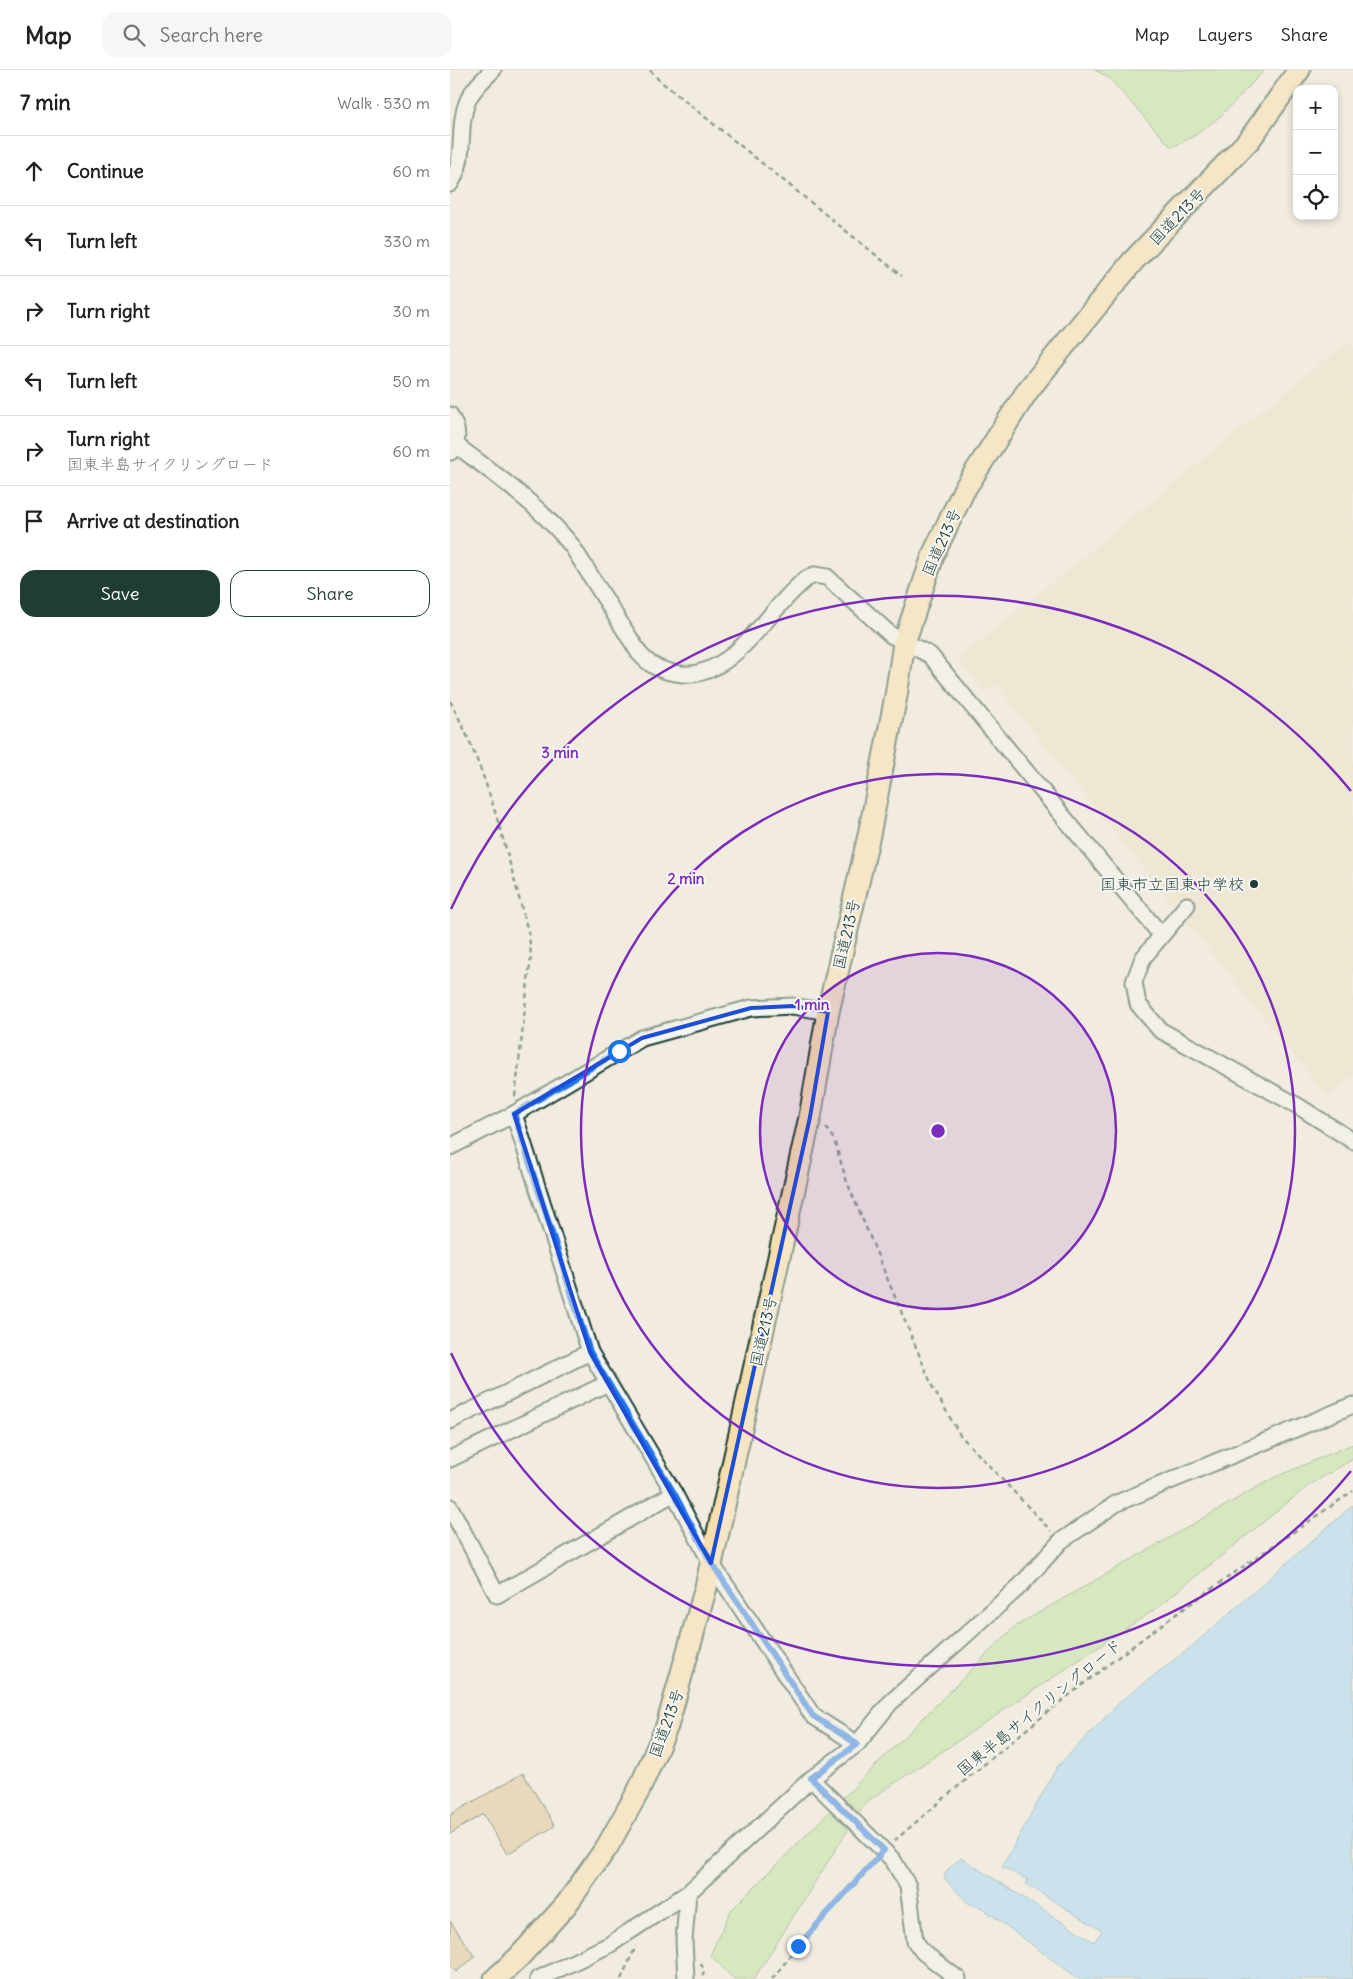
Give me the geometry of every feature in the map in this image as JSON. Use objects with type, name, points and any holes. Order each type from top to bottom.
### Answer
[{"type":"highway","name":"国道213号","points":[[495,1979],[518,1958],[566,1905],[607,1847],[626,1815],[668,1726],[693,1638],[711,1562],[810,1117],[828,1012],[869,836],[896,696],[904,642],[934,553],[964,490],[992,443],[1028,390],[1134,261],[1250,139],[1299,70]]},
{"type":"street","points":[[450,184],[459,168],[467,102],[474,90],[493,70]]},
{"type":"street","points":[[450,415],[458,434],[453,449],[529,501],[561,532],[572,546],[639,653],[653,667],[682,675],[694,675],[711,670],[740,648],[797,586],[814,575],[821,575],[833,581],[891,635],[930,656],[1161,935]]},
{"type":"street","points":[[1188,905],[1143,958],[1134,982],[1138,1004],[1160,1030],[1298,1106],[1353,1141]]},
{"type":"street","points":[[450,1147],[514,1114],[642,1038],[751,1008],[793,1006],[828,1012]]},
{"type":"street","points":[[514,1114],[590,1352],[674,1493],[711,1562],[813,1716],[857,1744]]},
{"type":"street","points":[[450,1422],[590,1352]]},
{"type":"street","points":[[450,1459],[608,1383]]},
{"type":"street","points":[[538,1979],[609,1945],[688,1893],[811,1778],[857,1744],[890,1703],[1021,1585],[1061,1541],[1117,1503],[1353,1405]]},
{"type":"street","points":[[450,1507],[497,1595],[674,1493]]},
{"type":"street","points":[[811,1778],[884,1850],[902,1872],[908,1886],[915,1941],[923,1952],[958,1979]]},
{"type":"street","points":[[686,1979],[684,1940],[688,1893]]},
{"type":"path","points":[[650,70],[659,80],[902,276]]},
{"type":"path","points":[[450,701],[468,736],[495,807],[529,935],[532,955],[514,1114]]},
{"type":"path","points":[[810,1117],[824,1125],[834,1140],[846,1182],[933,1388],[960,1435],[1061,1541]]},
{"type":"path","name":"国東半島サイクリングロード","points":[[772,1979],[798,1946],[884,1850],[981,1766],[1078,1688],[1206,1592],[1353,1491]]},
{"type":"path","points":[[621,1979],[647,1921]]},
{"type":"highlighted area","points":[[793,1006],[828,1012],[810,1117],[711,1563],[590,1352],[514,1114],[642,1038],[751,1008]]},
{"type":"shaded area","name":"国東市立国東中学校","points":[[1344,344],[1353,345],[1353,1076],[1327,1097],[996,685],[983,692],[958,659]]},
{"type":"green space","points":[[1095,70],[1265,70],[1211,124],[1186,141],[1171,147],[1109,78]]},
{"type":"green space","points":[[1353,1444],[1353,1459],[1308,1486],[1157,1608],[865,1803],[754,1979],[734,1979],[710,1955],[731,1910],[1014,1627],[1273,1478]]},
{"type":"water","points":[[1353,1505],[1353,1979],[1079,1979],[982,1908],[968,1903],[944,1878],[947,1870],[961,1858],[1094,1942],[1102,1931],[1026,1884],[1028,1880],[1002,1867],[1057,1767],[1121,1701],[1191,1647]]},
{"type":"building","points":[[523,1773],[555,1826],[507,1854],[483,1814],[450,1834],[450,1815]]},
{"type":"building","points":[[450,1921],[475,1957],[456,1972],[450,1964]]},
{"type":"place","name":"国東市立国東中学校","points":[[1254,884]]},
{"type":"route","points":[[619,1051],[514,1114],[590,1352],[674,1493],[711,1562],[813,1716],[857,1744],[811,1778],[884,1850],[798,1946]]}]
